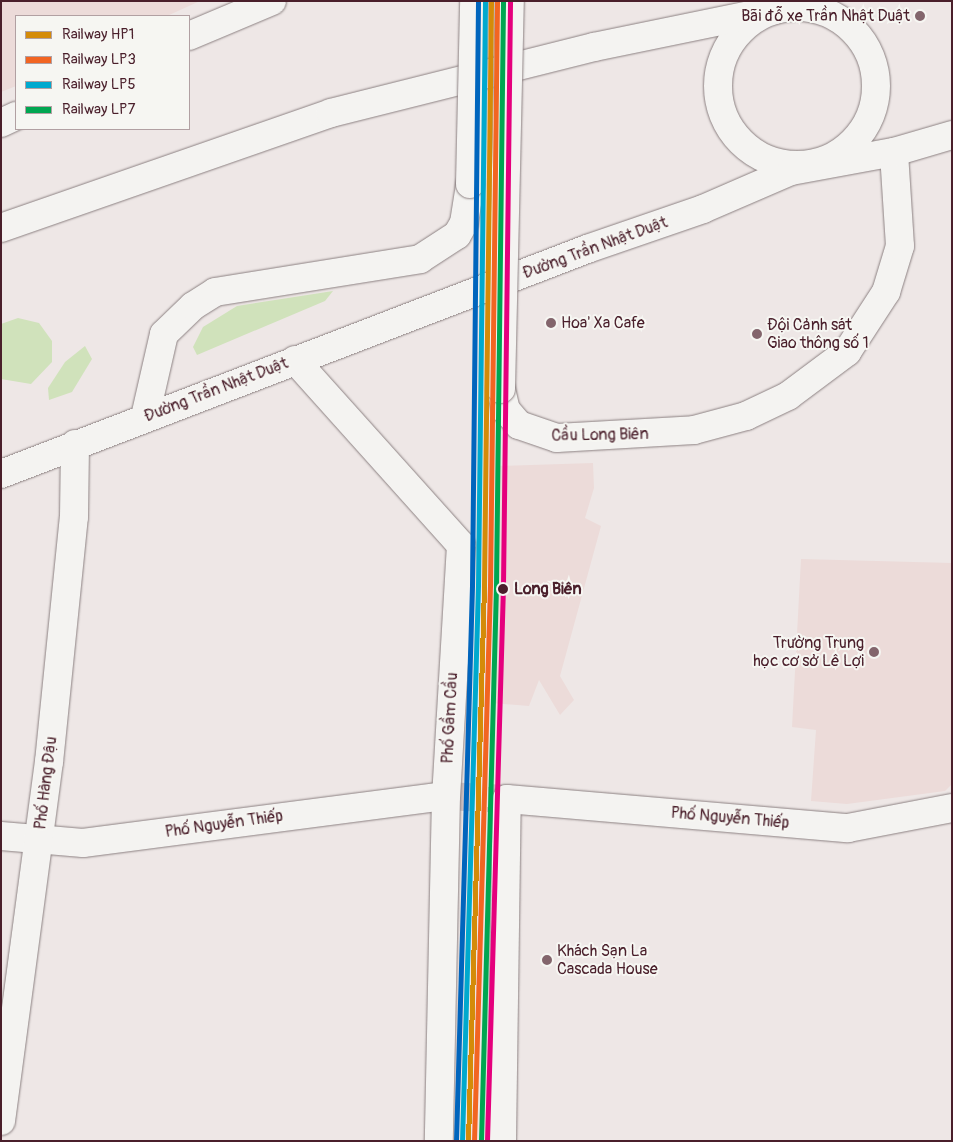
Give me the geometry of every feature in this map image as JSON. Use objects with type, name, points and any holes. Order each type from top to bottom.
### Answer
[{"type":"street","points":[[190,36],[272,1]]},
{"type":"street","points":[[145,417],[164,334],[193,306],[215,292],[420,259],[457,235],[464,223],[470,184],[474,1]]},
{"type":"street","name":"Cầu Long Biên","points":[[510,1],[501,389],[506,410],[519,425],[557,438],[694,430],[746,416],[788,396],[847,352],[886,292],[900,246],[894,152]]},
{"type":"street","points":[[1,228],[331,112],[594,47],[781,6],[796,6],[836,17],[853,29],[873,64],[877,84],[867,124],[840,154],[822,162],[781,165],[762,159],[745,148],[721,113],[717,92],[726,50],[738,32],[781,6]]},
{"type":"street","points":[[1,123],[15,116]]},
{"type":"street","name":"Đường Trần Nhật Duật","points":[[1,474],[294,360],[822,162],[894,152],[952,135]]},
{"type":"street","name":"Phố Gầm Cầu","points":[[294,360],[460,545],[446,796],[439,1141]]},
{"type":"street","name":"Phố Hàng Đậu","points":[[1,1121],[40,839],[73,527],[75,444]]},
{"type":"street","name":"Phố Nguyễn Thiếp","points":[[1,836],[83,844],[446,796]]},
{"type":"street","name":"Phố Nguyễn Thiếp","points":[[502,1141],[507,798],[848,828],[952,808]]},
{"type":"shaded area","points":[[1,1],[200,1],[169,15],[15,15],[15,86],[1,92]]},
{"type":"shaded area","points":[[593,463],[594,488],[585,518],[601,526],[560,676],[574,700],[560,715],[539,680],[529,706],[491,703],[496,466]]},
{"type":"shaded area","name":"Trường Trung học cơ sở Lê Lợi","points":[[801,559],[952,563],[952,784],[945,791],[847,804],[811,801],[816,730],[792,727]]},
{"type":"green space","points":[[333,291],[325,301],[197,355],[193,347],[203,327],[237,306]]},
{"type":"green space","points":[[18,318],[39,323],[52,341],[52,362],[31,384],[1,379],[1,324]]},
{"type":"green space","points":[[85,346],[92,359],[72,392],[49,400],[48,388],[65,362]]},
{"type":"tunnel","points":[[446,796],[507,799]]},
{"type":"rail line","name":"LP5","points":[[462,1141],[478,585],[485,1]]},
{"type":"rail line","name":"HP1","points":[[468,1141],[484,585],[491,1]]},
{"type":"rail line","name":"LP3","points":[[474,1141],[490,585],[497,1]]},
{"type":"rail line","name":"LP7","points":[[481,1141],[496,585],[503,1]]},
{"type":"transit line","points":[[456,1141],[472,585],[478,1]]},
{"type":"transit line","points":[[487,1141],[503,585],[510,1]]},
{"type":"place","name":"Bãi đỗ xe Trần Nhật Duật","points":[[920,16]]},
{"type":"place","name":"Hoa' Xa Cafe","points":[[551,323]]},
{"type":"place","name":"Đội Cảnh sát Giao thông số 1","points":[[757,334]]},
{"type":"place","name":"Long Biên","points":[[503,589]]},
{"type":"place","name":"Trường Trung học cơ sở Lê Lợi","points":[[874,652]]},
{"type":"place","name":"Khách Sạn La Cascada House","points":[[547,960]]}]
